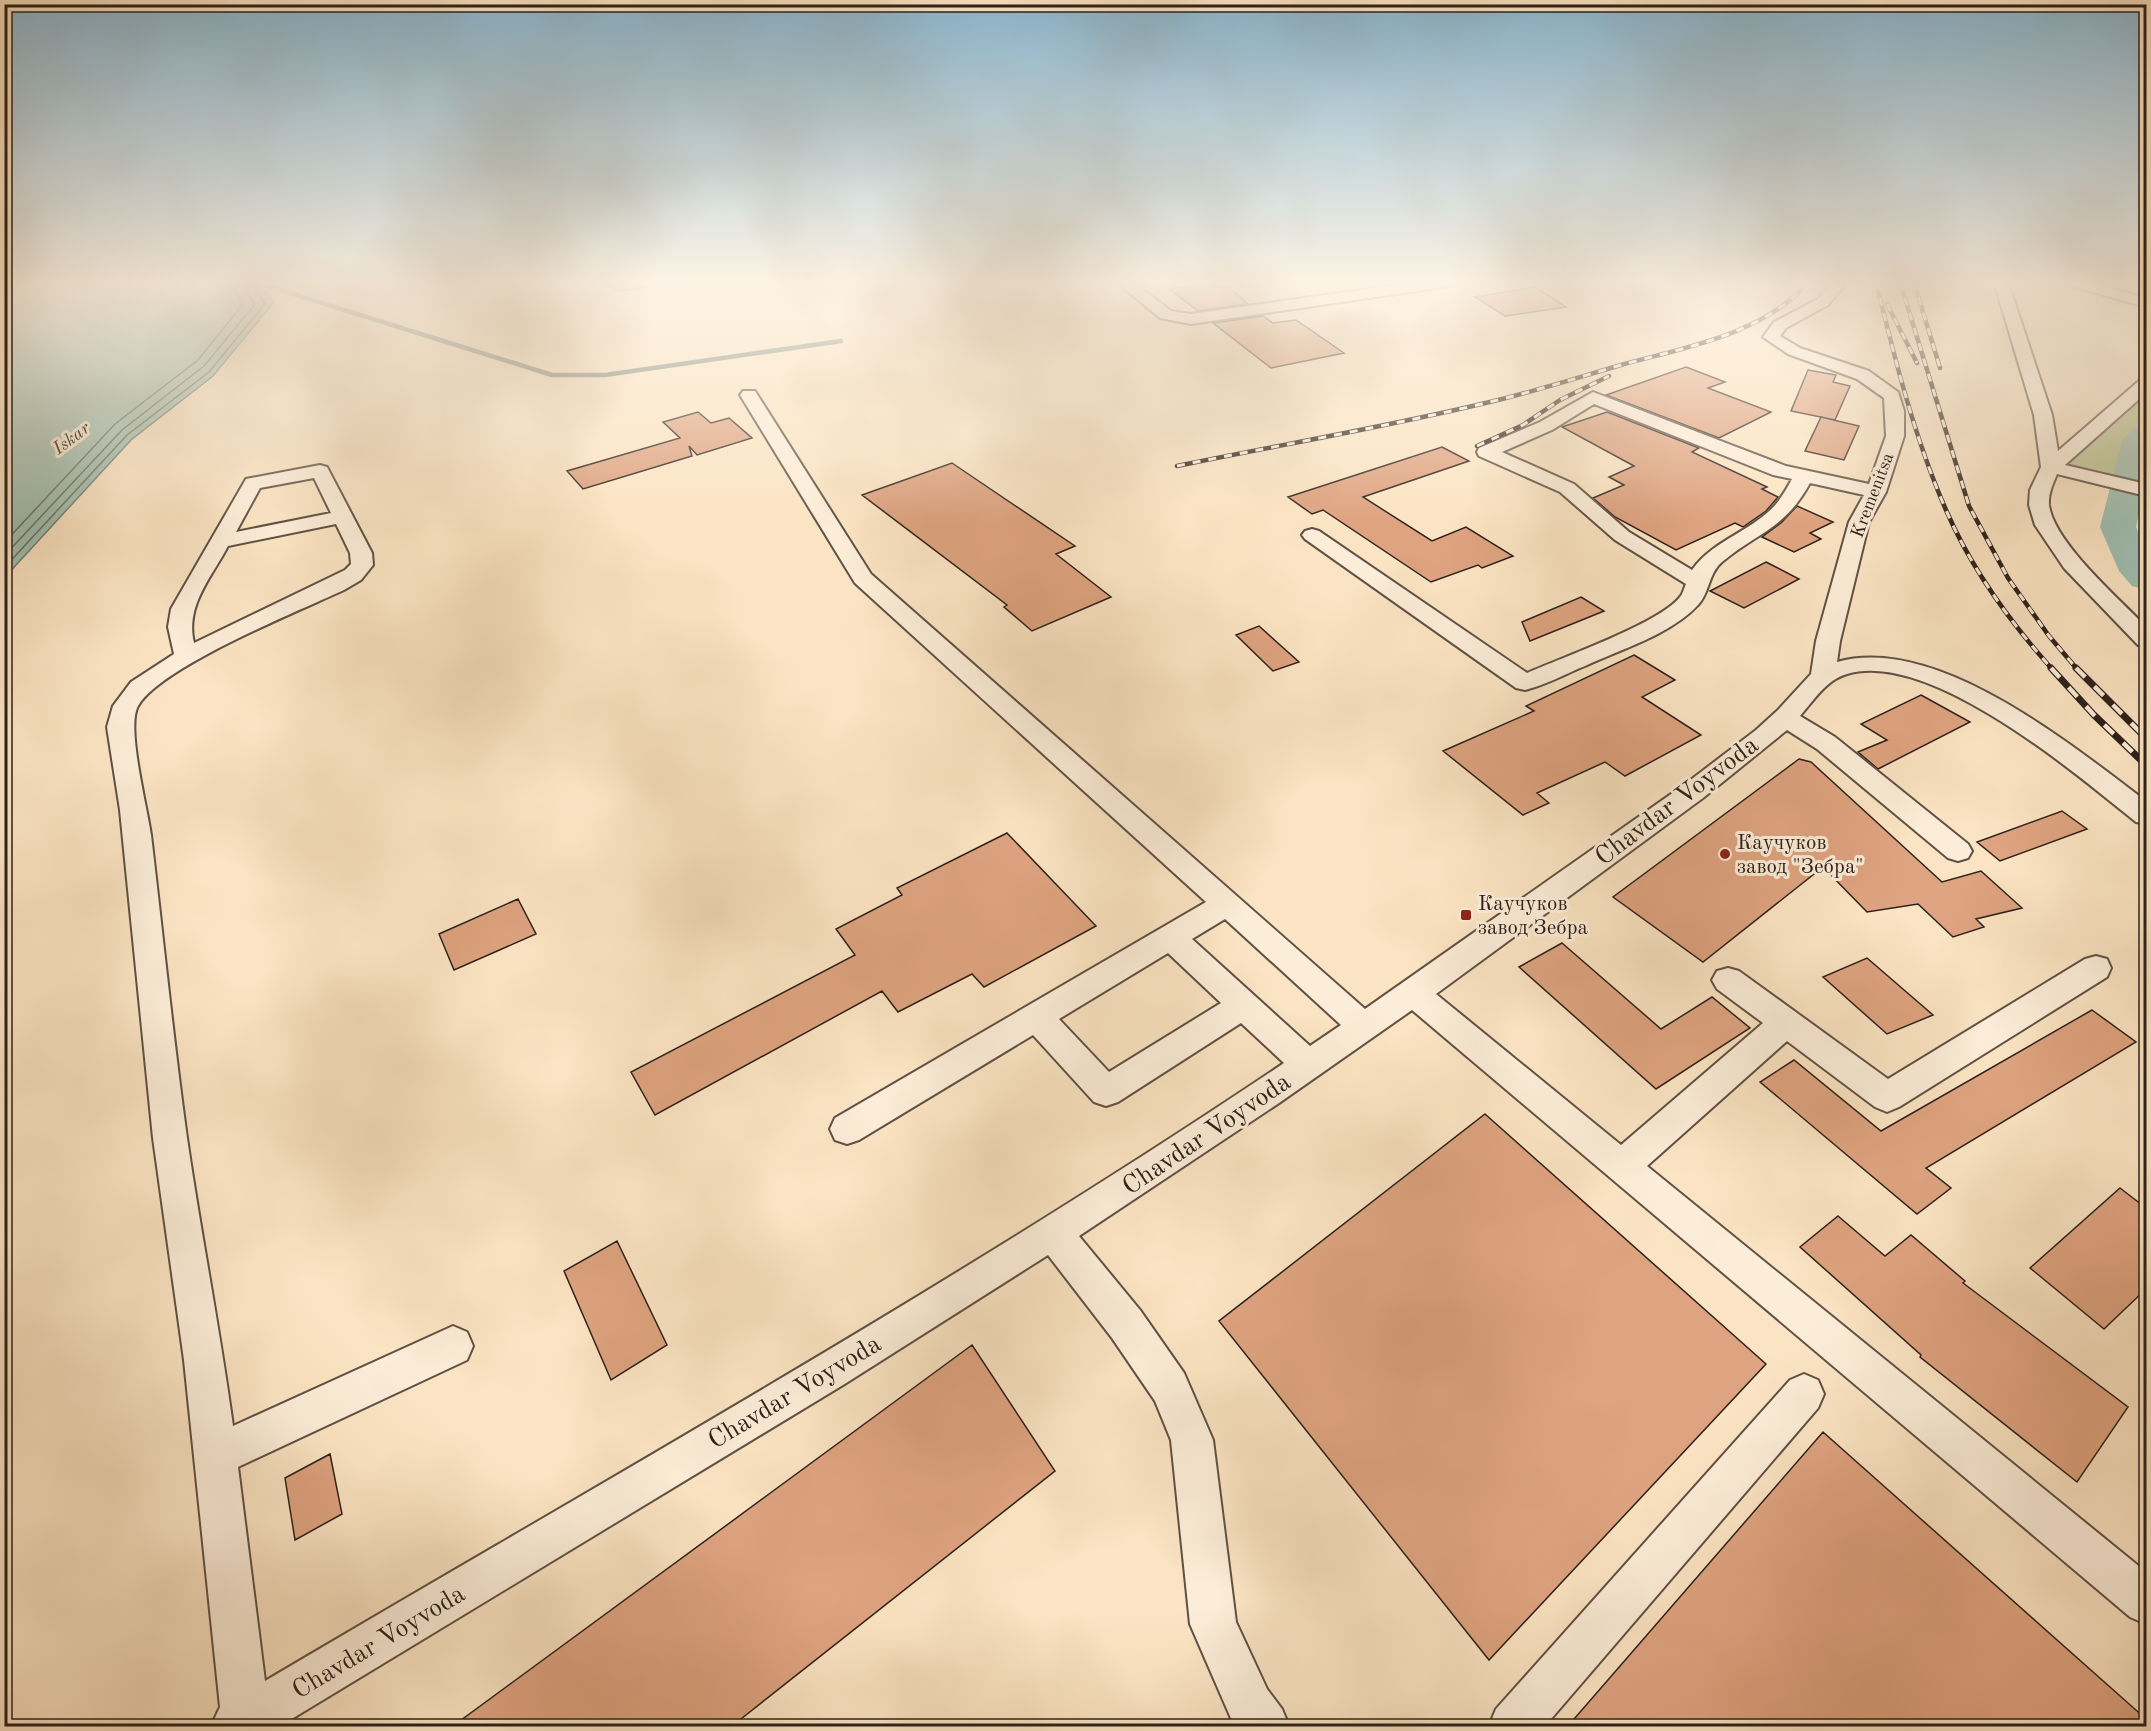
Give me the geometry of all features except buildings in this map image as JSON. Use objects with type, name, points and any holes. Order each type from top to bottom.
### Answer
[{"type":"street","name":"Kremenitsa","points":[[1823,674],[1828,641],[1860,522],[1876,492],[1895,436],[1896,424],[1892,396],[1880,385],[1863,375],[1828,363]]},
{"type":"street","points":[[2027,363],[2043,415],[2051,467]]},
{"type":"street","points":[[2146,384],[2051,467],[2040,490],[2039,505],[2045,525],[2072,563],[2146,640]]},
{"type":"street","points":[[749,394],[863,578],[1364,1027]]},
{"type":"street","points":[[1699,583],[1622,537],[1567,488],[1486,452],[1546,426],[1593,397],[1780,471],[1876,492]]},
{"type":"street","points":[[2051,467],[2146,490]]},
{"type":"street","points":[[186,657],[179,627],[182,609],[253,483],[320,471],[361,554],[362,565],[336,585],[186,657],[140,687],[125,706],[120,727],[134,810],[170,1138],[204,1360],[240,1723]]},
{"type":"street","points":[[1312,535],[1525,683],[1643,631],[1677,612],[1691,598],[1703,570],[1714,558],[1773,518],[1790,501],[1804,476]]},
{"type":"street","points":[[221,541],[342,517]]},
{"type":"street","points":[[1823,674],[1851,665],[1882,663],[1918,672],[1963,689],[2053,745],[2146,814]]},
{"type":"street","name":"Chavdar Voyvoda","points":[[240,1723],[889,1334],[1150,1172],[1413,993],[1722,769],[1785,718],[1823,674]]},
{"type":"street","points":[[1963,689],[2146,835]]},
{"type":"street","points":[[1785,718],[1826,743],[1958,851]]},
{"type":"street","points":[[847,1129],[1227,903]]},
{"type":"street","points":[[1170,937],[1308,1065]]},
{"type":"street","points":[[1728,980],[1887,1097],[2096,968]]},
{"type":"street","points":[[1413,993],[2146,1601]]},
{"type":"street","points":[[1036,1016],[1106,1092],[1244,1005]]},
{"type":"street","points":[[1622,1167],[1785,1023]]},
{"type":"street","points":[[1053,1232],[1126,1324],[1170,1387],[1192,1440],[1213,1624],[1250,1706],[1265,1726]]},
{"type":"street","points":[[215,1456],[453,1346]]},
{"type":"street","points":[[1513,1726],[1804,1394]]},
{"type":"green space","points":[[2146,384],[2146,490],[2051,467]]},
{"type":"water","name":"Iskar","points":[[6,363],[224,363],[213,376],[131,440],[5,577]]},
{"type":"waterway","points":[[513,363],[552,375],[605,375],[690,363]]},
{"type":"waterway","points":[[2146,435],[2139,441],[2118,527],[2133,563],[2146,578]]},
{"type":"railway","points":[[1177,466],[1458,409],[1529,392],[1629,363]]},
{"type":"railway","points":[[1896,363],[1924,454],[1956,532],[1993,594],[2052,669]]},
{"type":"railway","points":[[1925,363],[1969,506],[2008,578],[2049,636],[2077,669]]},
{"type":"railway","points":[[1938,363],[1940,368]]},
{"type":"railway","points":[[1477,446],[1523,425],[1560,400],[1609,376]]},
{"type":"railway","points":[[2051,668],[2094,715],[2146,765]]},
{"type":"railway","points":[[2077,669],[2146,738]]},
{"type":"place","name":"Каучуков завод \"Зебра\"","points":[[1725,854]]},
{"type":"place","name":"Каучуков завод Зебра","points":[[1466,915]]}]
